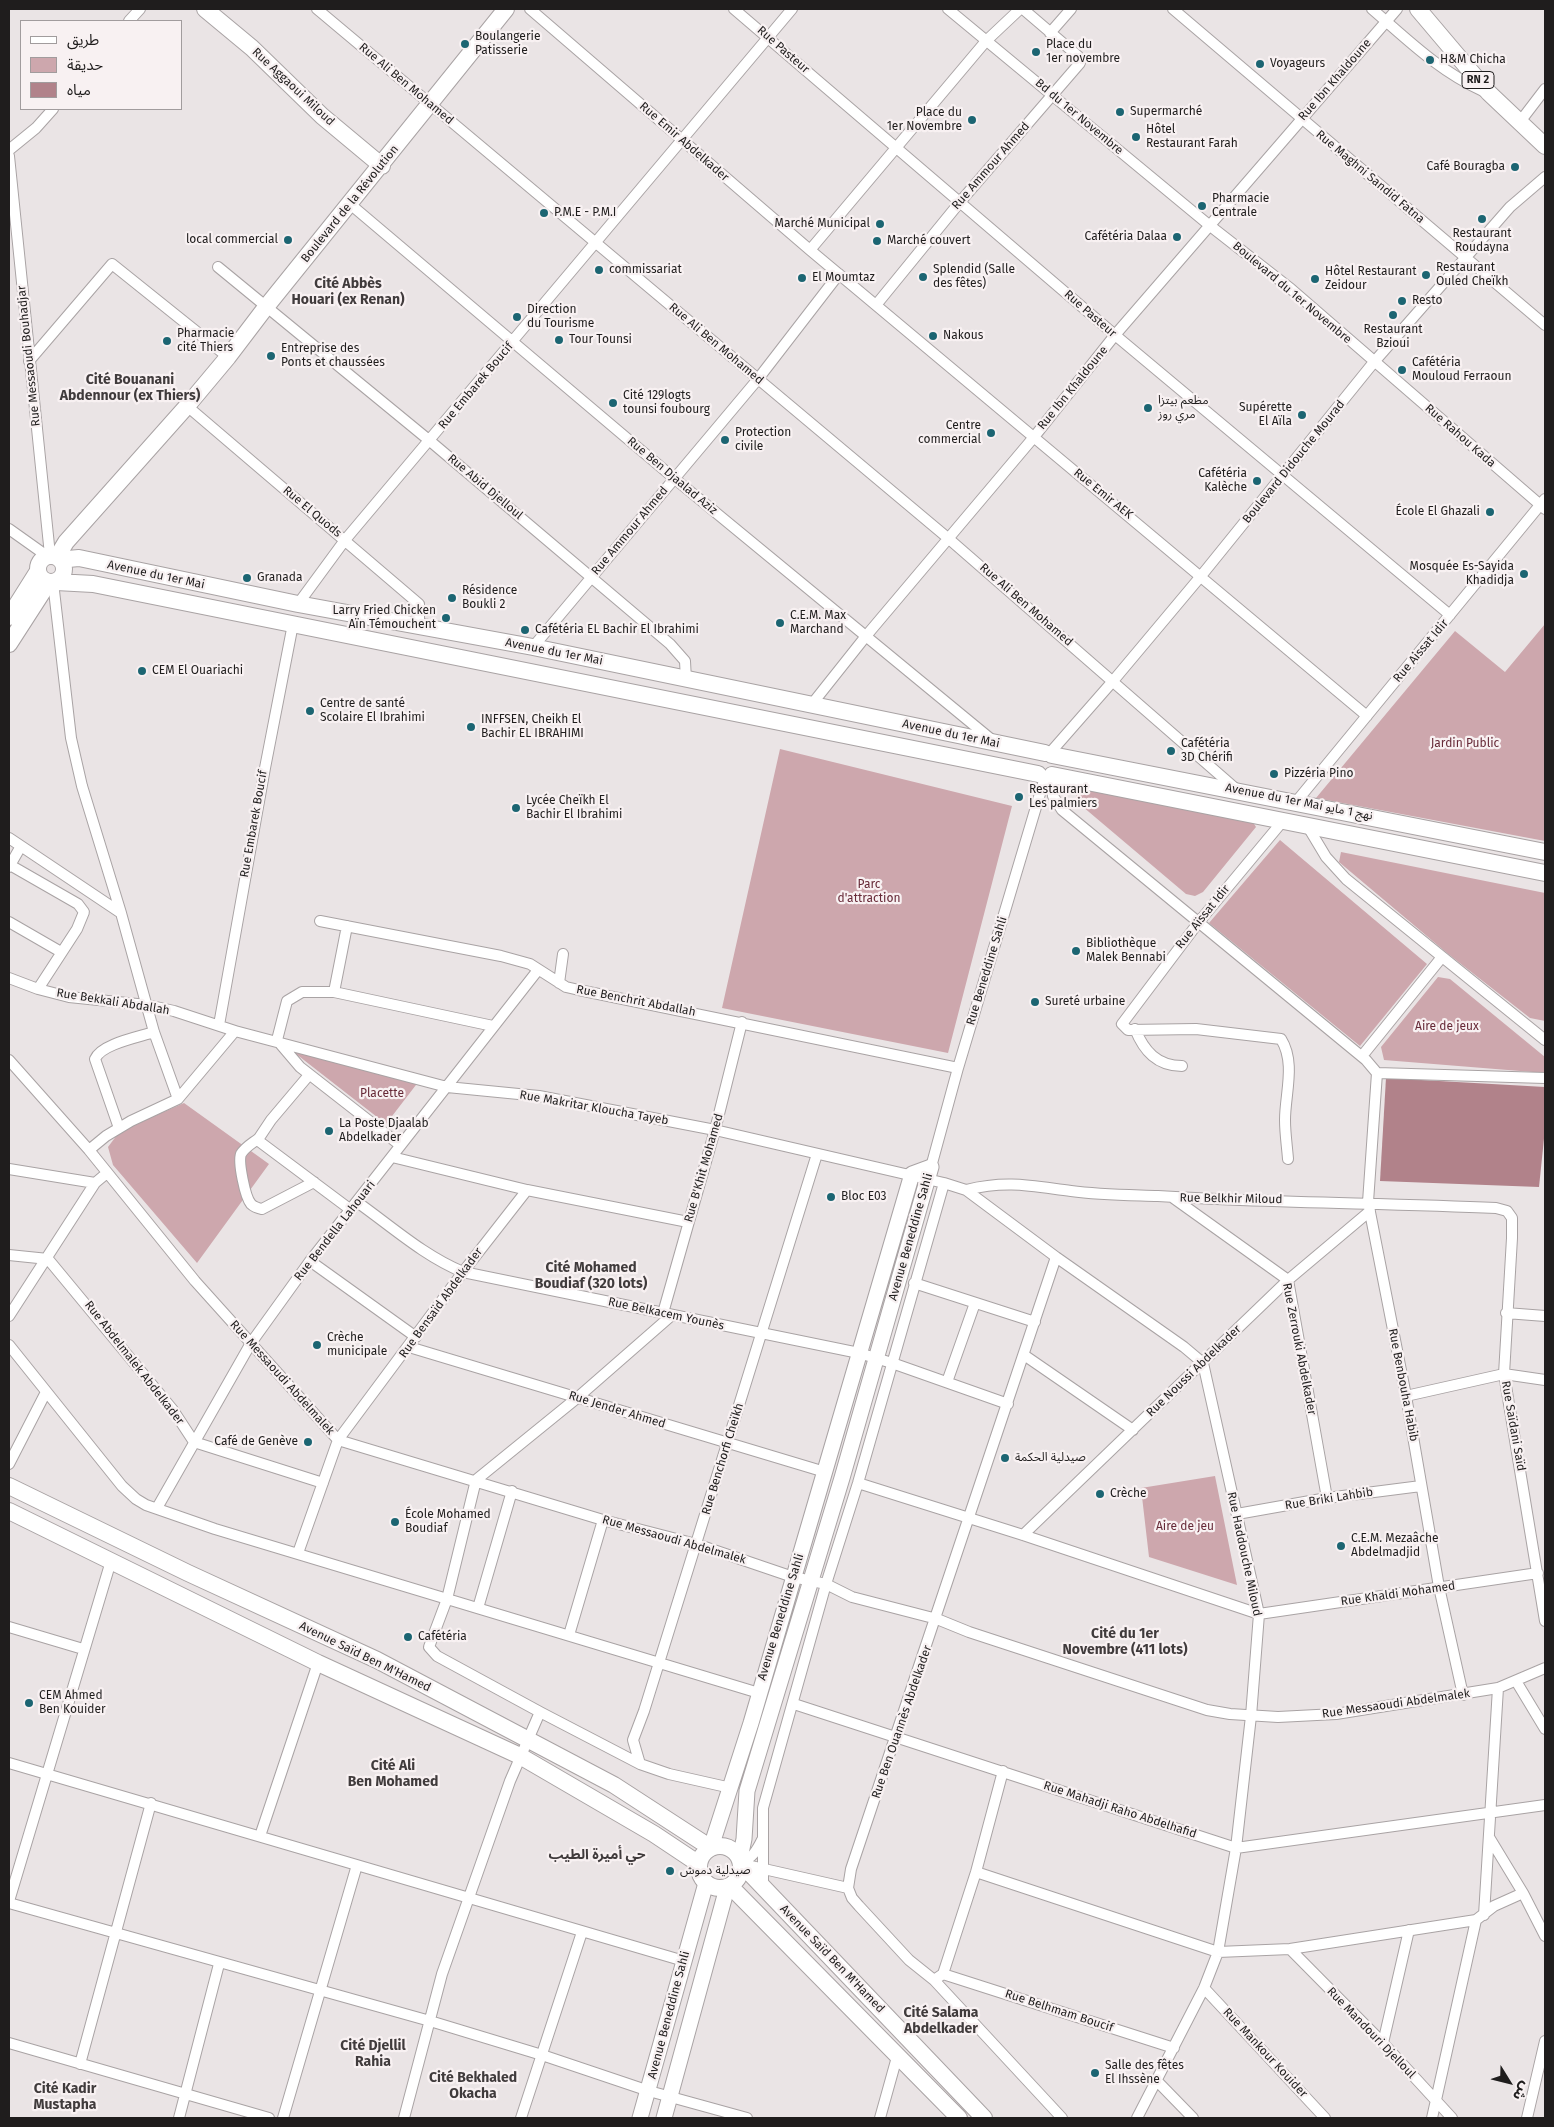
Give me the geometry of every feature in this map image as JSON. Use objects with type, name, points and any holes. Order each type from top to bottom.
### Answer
[{"type":"main road","name":"Rue Aggaoui Miloud","points":[[205,9],[252,48],[322,116],[382,166]]},
{"type":"main road","name":"Boulevard de la Révolution","points":[[54,558],[228,357],[266,307],[382,166],[506,9]]},
{"type":"main road","name":"RN 2","points":[[1418,9],[1489,93],[1545,146]]},
{"type":"main road","points":[[9,616],[45,580],[64,573],[54,558],[40,562],[45,580],[9,644]]},
{"type":"main road","name":"Avenue du 1er Mai","points":[[54,558],[79,558],[298,604],[533,648],[812,704],[1048,754]]},
{"type":"main road","name":"Avenue du 1er Mai","points":[[45,580],[94,584],[1046,775]]},
{"type":"main road","points":[[293,624],[298,604]]},
{"type":"main road","points":[[414,649],[419,626]]},
{"type":"main road","points":[[681,703],[686,680]]},
{"type":"main road","points":[[1046,775],[1058,766],[1056,760],[1048,754]]},
{"type":"main road","name":"Avenue du 1er Mai نهج 1 مايو","points":[[1048,754],[1545,852]]},
{"type":"main road","name":"Avenue du 1er Mai نهج 1 مايو","points":[[1046,775],[1545,873]]},
{"type":"main road","points":[[1282,822],[1296,802]]},
{"type":"main road","name":"Avenue Saïd Ben M'Hamed","points":[[9,1486],[188,1573],[377,1660],[614,1785],[711,1847]]},
{"type":"main road","name":"Avenue Saïd Ben M'Hamed","points":[[9,1511],[318,1663],[520,1756],[654,1834],[699,1864]]},
{"type":"main road","points":[[725,1846],[731,1848],[741,1862],[738,1879],[728,1887],[720,1889],[706,1883],[702,1878],[699,1864],[705,1852],[711,1847],[725,1846]]},
{"type":"main road","name":"Avenue Saïd Ben M'Hamed","points":[[741,1862],[763,1888],[850,1976],[984,2118]]},
{"type":"main road","name":"Avenue Saïd Ben M'Hamed","points":[[728,1887],[958,2118]]},
{"type":"street","points":[[130,20],[140,9]]},
{"type":"street","name":"Rue Ali Ben Mohamed","points":[[317,9],[949,539],[1114,681]]},
{"type":"street","name":"Rue Emir Abdelkader","points":[[530,9],[839,274]]},
{"type":"street","name":"Rue Pasteur","points":[[734,9],[1115,335],[1450,615]]},
{"type":"street","name":"Rue Embarek Boucif","points":[[298,604],[345,540],[792,9]]},
{"type":"street","name":"Bd du 1er Novembre","points":[[948,9],[1210,225]]},
{"type":"street","name":"Rue Ammour Ahmed","points":[[810,250],[986,41],[1021,9],[1050,33],[1080,60],[1080,63],[1054,96],[960,202],[876,305]]},
{"type":"street","points":[[1050,33],[1071,9]]},
{"type":"street","name":"Rue Maghni Sandid Fatna","points":[[1173,9],[1466,258],[1540,317],[1545,325]]},
{"type":"street","points":[[1372,9],[1446,72],[1489,93]]},
{"type":"street","name":"Rue Ibn Khaldoune","points":[[812,704],[866,636],[1034,437],[1115,335],[1397,9]]},
{"type":"street","points":[[1519,123],[1545,89]]},
{"type":"street","points":[[9,150],[36,128],[52,110]]},
{"type":"street","name":"Rue Messaoudi Bouhadjar","points":[[9,156],[29,360],[54,558]]},
{"type":"street","name":"Boulevard Didouche Mourad","points":[[1048,754],[1114,681],[1284,476],[1374,362],[1510,207],[1545,177]]},
{"type":"street","name":"Rue Ben Djaalad Aziz","points":[[350,204],[675,479],[997,744]]},
{"type":"street","name":"Boulevard du 1er Novembre","points":[[1210,225],[1291,290],[1374,362]]},
{"type":"street","points":[[29,360],[112,264],[228,357]]},
{"type":"street","name":"Rue Abid Djelloul","points":[[218,267],[430,441],[681,654],[686,661],[686,680]]},
{"type":"street","name":"Rue Ammour Ahmed","points":[[533,648],[758,379],[839,274]]},
{"type":"street","name":"Rue Emir AEK","points":[[839,274],[1367,716]]},
{"type":"street","name":"Rue Rahou Kada","points":[[1374,362],[1544,504]]},
{"type":"street","name":"Rue El Quods","points":[[187,406],[419,604],[419,626]]},
{"type":"street","name":"Rue Aissat Idir","points":[[1296,802],[1544,504]]},
{"type":"street","points":[[9,529],[54,558]]},
{"type":"street","points":[[45,580],[71,738],[82,786],[121,913],[154,1032],[178,1098]]},
{"type":"street","name":"Rue Embarek Boucif","points":[[219,1025],[264,768],[293,624]]},
{"type":"street","points":[[1114,681],[1236,790]]},
{"type":"street","points":[[1046,775],[1062,810],[1362,1056],[1377,1073],[1545,1078]]},
{"type":"street","name":"Rue Beneddine Sahli","points":[[935,1176],[958,1068],[1046,775]]},
{"type":"street","name":"Rue Aïssat Idir","points":[[1135,1030],[1123,1027],[1122,1024],[1128,1014],[1198,923],[1282,822]]},
{"type":"street","points":[[1308,827],[1326,857],[1346,879],[1545,1040]]},
{"type":"street","points":[[9,838],[121,913]]},
{"type":"street","points":[[21,846],[9,866],[83,908],[83,917],[38,990]]},
{"type":"street","name":"Rue Benchrit Abdallah","points":[[320,921],[502,956],[530,964],[559,983],[579,990],[742,1022],[958,1068]]},
{"type":"street","points":[[9,922],[61,952]]},
{"type":"street","points":[[334,992],[346,926]]},
{"type":"street","points":[[559,983],[563,954]]},
{"type":"street","points":[[1362,1056],[1442,957]]},
{"type":"street","name":"Rue Bendella Lahouari","points":[[157,1508],[252,1343],[310,1261],[538,970]]},
{"type":"street","name":"Rue Bekkali Abdallah","points":[[9,978],[38,990],[69,997],[147,1005],[219,1025]]},
{"type":"street","points":[[400,1145],[309,1075],[277,1040],[288,1000],[302,992],[334,992],[493,1026]]},
{"type":"street","name":"Rue B'Khit Mohamed","points":[[667,1314],[688,1222],[716,1130],[742,1022]]},
{"type":"street","name":"Rue Makritar Kloucha Tayeb","points":[[219,1025],[235,1031],[277,1040],[447,1087],[539,1096],[716,1130],[912,1174]]},
{"type":"street","points":[[1182,1066],[1170,1066],[1151,1055],[1142,1045],[1135,1030],[1196,1029],[1281,1040],[1287,1049],[1289,1070],[1285,1120],[1288,1159]]},
{"type":"street","points":[[89,1150],[119,1128],[178,1098],[235,1031]]},
{"type":"street","points":[[119,1128],[95,1059],[98,1053],[106,1048],[154,1032]]},
{"type":"street","name":"Rue Messaoudi Abdelmalek","points":[[9,1060],[89,1150],[195,1280],[338,1440],[476,1480],[603,1520],[696,1544],[818,1583],[852,1597],[936,1619],[969,1632],[1207,1710],[1251,1716],[1278,1717],[1336,1714],[1498,1688],[1545,1668]]},
{"type":"street","name":"Rue Benbouha Habib","points":[[1377,1073],[1369,1206],[1406,1396],[1440,1587],[1463,1694]]},
{"type":"street","points":[[309,1075],[271,1120],[259,1138],[246,1147],[241,1154],[239,1163],[250,1202],[255,1207],[262,1209],[314,1182]]},
{"type":"street","name":"Rue Belkacem Younès","points":[[259,1138],[260,1142],[314,1182],[448,1266],[463,1272],[876,1358],[1008,1404]]},
{"type":"street","name":"Rue Benchorfi Cheïkh","points":[[640,1764],[633,1740],[728,1444],[817,1154]]},
{"type":"street","points":[[392,1157],[527,1190],[688,1222]]},
{"type":"street","points":[[9,1169],[95,1183]]},
{"type":"street","points":[[9,1316],[48,1259],[95,1183],[108,1173]]},
{"type":"street","name":"Avenue Beneddine Sahli","points":[[711,1847],[731,1788],[912,1174],[935,1176]]},
{"type":"street","points":[[935,1176],[966,1190],[1056,1257],[1184,1347],[1202,1363]]},
{"type":"street","name":"Avenue Beneddine Sahli","points":[[741,1862],[747,1791],[818,1583],[858,1483],[914,1283],[935,1176]]},
{"type":"street","name":"Avenue Beneddine Sahli","points":[[763,1888],[763,1808],[794,1704],[818,1583],[876,1358],[935,1176]]},
{"type":"street","name":"Rue Belkhir Miloud","points":[[966,1190],[994,1184],[1022,1184],[1072,1192],[1369,1206],[1496,1208]]},
{"type":"street","name":"Rue Bensaïd Abdelkader","points":[[298,1553],[338,1440],[463,1272],[527,1190]]},
{"type":"street","name":"Rue Zerrouki Abdelkader","points":[[1172,1197],[1288,1280],[1327,1498]]},
{"type":"street","name":"Rue Noussi Abdelkader","points":[[1023,1535],[1288,1280],[1369,1206]]},
{"type":"street","name":"Rue Saïdani Saïd","points":[[1496,1208],[1507,1211],[1512,1218],[1504,1374],[1545,1621]]},
{"type":"street","points":[[9,1255],[48,1259]]},
{"type":"street","name":"Rue Ben Ouannès Abdelkader","points":[[848,1888],[851,1869],[1056,1257]]},
{"type":"street","name":"Rue Abdelmalek Abdelkader","points":[[48,1259],[173,1410],[194,1442]]},
{"type":"street","points":[[310,1261],[416,1336]]},
{"type":"street","points":[[914,1283],[1034,1322]]},
{"type":"street","points":[[948,1382],[975,1303]]},
{"type":"street","points":[[1506,1313],[1545,1316]]},
{"type":"street","points":[[667,1314],[577,1398],[476,1480],[447,1598],[429,1647],[437,1656],[640,1764],[669,1774],[731,1788]]},
{"type":"street","points":[[9,1345],[122,1486],[136,1499],[215,1530],[569,1634],[759,1693]]},
{"type":"street","name":"Rue Jender Ahmed","points":[[409,1346],[825,1472]]},
{"type":"street","points":[[1024,1355],[1132,1430]]},
{"type":"street","name":"Rue Haddouche Miloud","points":[[1137,2118],[1204,1988],[1218,1952],[1236,1848],[1251,1716],[1259,1614],[1202,1363]]},
{"type":"street","points":[[1406,1396],[1504,1374],[1545,1380]]},
{"type":"street","points":[[9,1464],[46,1392]]},
{"type":"street","points":[[194,1442],[323,1483]]},
{"type":"street","points":[[858,1483],[1023,1535],[1259,1614]]},
{"type":"street","name":"Rue Briki Lahbib","points":[[1237,1514],[1327,1498],[1421,1486]]},
{"type":"street","points":[[478,1608],[512,1491]]},
{"type":"street","points":[[569,1634],[603,1520]]},
{"type":"street","points":[[111,1561],[83,1649],[9,1902],[218,1964],[430,2021],[542,2055],[649,2091],[741,2117]]},
{"type":"street","name":"Rue Khaldi Mohamed","points":[[1259,1614],[1538,1573]]},
{"type":"street","points":[[9,1627],[83,1649]]},
{"type":"street","points":[[260,1836],[318,1663]]},
{"type":"street","points":[[1516,1681],[1545,1729]]},
{"type":"street","points":[[1432,2118],[1480,1918],[1489,1837],[1498,1688]]},
{"type":"street","name":"Rue Mahadji Raho Abdelhafid","points":[[794,1704],[896,1739],[1003,1771],[1236,1848]]},
{"type":"street","points":[[404,2118],[442,1974],[520,1756],[540,1712]]},
{"type":"street","points":[[9,1763],[684,1961]]},
{"type":"street","points":[[934,1980],[943,1974],[976,1872],[1003,1771]]},
{"type":"street","points":[[80,2064],[150,1803]]},
{"type":"street","points":[[1236,1848],[1545,1805]]},
{"type":"street","points":[[1489,1837],[1523,1893],[1545,1936]]},
{"type":"street","points":[[741,1862],[748,1860],[762,1840]]},
{"type":"street","points":[[741,1862],[848,1888],[852,1898],[880,1931],[934,1980],[1062,2118]]},
{"type":"street","points":[[283,2118],[357,1865]]},
{"type":"street","points":[[976,1872],[1218,1952],[1290,1949],[1480,1918],[1502,1902],[1523,1893]]},
{"type":"street","name":"Avenue Beneddine Sahli","points":[[640,2118],[706,1883]]},
{"type":"street","name":"Avenue Beneddine Sahli","points":[[664,2118],[728,1887]]},
{"type":"street","points":[[1383,2043],[1409,1930]]},
{"type":"street","points":[[521,2118],[582,1932]]},
{"type":"street","name":"Rue Mandouri Djelloul","points":[[1290,1949],[1383,2043],[1452,2118]]},
{"type":"street","points":[[179,2118],[218,1964]]},
{"type":"street","name":"Rue Belhmam Boucif","points":[[943,1974],[1174,2048]]},
{"type":"street","name":"Rue Mankour Kouider","points":[[1204,1988],[1325,2118]]},
{"type":"street","points":[[1527,2118],[1545,2041]]},
{"type":"street","points":[[9,2043],[269,2118]]},
{"type":"street","points":[[880,2118],[897,2057]]},
{"type":"street","points":[[1156,2080],[1193,2118]]},
{"type":"green space","name":"Jardin Public","points":[[1545,624],[1545,841],[1316,798],[1455,631],[1505,672]]},
{"type":"green space","name":"Parc d'attraction","points":[[780,749],[1012,806],[948,1053],[722,1008]]},
{"type":"green space","points":[[1084,784],[1251,819],[1256,827],[1203,892],[1195,896],[1186,894],[1076,801],[1077,790]]},
{"type":"green space","points":[[1280,840],[1427,964],[1360,1046],[1209,923]]},
{"type":"green space","points":[[1341,852],[1545,893],[1545,1021],[1530,1018],[1447,953],[1339,862]]},
{"type":"green space","name":"Aire de jeux","points":[[1438,977],[1450,979],[1545,1057],[1545,1073],[1384,1060],[1381,1047]]},
{"type":"green space","name":"Placette","points":[[291,1050],[419,1081],[386,1124]]},
{"type":"green space","points":[[184,1103],[269,1164],[197,1263],[113,1165],[108,1147],[120,1131]]},
{"type":"green space","name":"Aire de jeu","points":[[1215,1476],[1237,1585],[1149,1557],[1141,1488]]},
{"type":"water","points":[[1386,1078],[1545,1087],[1545,1129],[1539,1187],[1380,1181]]},
{"type":"place","name":"Boulangerie Patisserie","points":[[465,44]]},
{"type":"place","name":"Place du 1er novembre","points":[[1036,52]]},
{"type":"place","name":"H&M Chicha","points":[[1430,60]]},
{"type":"place","name":"Voyageurs","points":[[1260,64]]},
{"type":"place","name":"Supermarché","points":[[1120,112]]},
{"type":"place","name":"Place du 1er Novembre","points":[[972,120]]},
{"type":"place","name":"Hôtel Restaurant Farah","points":[[1136,137]]},
{"type":"place","name":"Café Bouragba","points":[[1515,167]]},
{"type":"place","name":"Pharmacie Centrale","points":[[1202,206]]},
{"type":"place","name":"P.M.E - P.M.I","points":[[544,213]]},
{"type":"place","name":"Restaurant Roudayna","points":[[1482,219]]},
{"type":"place","name":"Marché Municipal","points":[[880,224]]},
{"type":"place","name":"Cafétéria Dalaa","points":[[1177,237]]},
{"type":"place","name":"local commercial","points":[[288,240]]},
{"type":"place","name":"Marché couvert","points":[[877,241]]},
{"type":"place","name":"commissariat","points":[[599,270]]},
{"type":"place","name":"Restaurant Ouled Cheïkh","points":[[1426,275]]},
{"type":"place","name":"Splendid (Salle des fêtes)","points":[[923,277]]},
{"type":"place","name":"El Moumtaz","points":[[802,278]]},
{"type":"place","name":"Hôtel Restaurant Zeidour","points":[[1315,279]]},
{"type":"place","name":"Resto","points":[[1402,301]]},
{"type":"place","name":"Restaurant Bzioui","points":[[1393,315]]},
{"type":"place","name":"Direction du Tourisme","points":[[517,317]]},
{"type":"place","name":"Nakous","points":[[933,336]]},
{"type":"place","name":"Tour Tounsi","points":[[559,340]]},
{"type":"place","name":"Pharmacie cité Thiers","points":[[167,341]]},
{"type":"place","name":"Entreprise des Ponts et chaussées","points":[[271,356]]},
{"type":"place","name":"Cafétéria Mouloud Ferraoun","points":[[1402,370]]},
{"type":"place","name":"Cité 129logts tounsi foubourg","points":[[613,403]]},
{"type":"place","name":"مطعم بيتزا مري روز","points":[[1148,408]]},
{"type":"place","name":"Supérette El Aïla","points":[[1302,415]]},
{"type":"place","name":"Centre commercial","points":[[991,433]]},
{"type":"place","name":"Protection civile","points":[[725,440]]},
{"type":"place","name":"Cafétéria Kalèche","points":[[1257,481]]},
{"type":"place","name":"École El Ghazali","points":[[1490,512]]},
{"type":"place","name":"Mosquée Es-Sayida Khadidja","points":[[1524,574]]},
{"type":"place","name":"Granada","points":[[247,578]]},
{"type":"place","name":"Résidence Boukli 2","points":[[452,598]]},
{"type":"place","name":"Larry Fried Chicken Aïn Témouchent","points":[[446,618]]},
{"type":"place","name":"C.E.M. Max Marchand","points":[[780,623]]},
{"type":"place","name":"Cafétéria EL Bachir El Ibrahimi","points":[[525,630]]},
{"type":"place","name":"CEM El Ouariachi","points":[[142,671]]},
{"type":"place","name":"Centre de santé Scolaire El Ibrahimi","points":[[310,711]]},
{"type":"place","name":"INFFSEN, Cheikh El Bachir EL IBRAHIMI","points":[[471,727]]},
{"type":"place","name":"Cafétéria 3D Chérifi","points":[[1171,751]]},
{"type":"place","name":"Pizzéria Pino","points":[[1274,774]]},
{"type":"place","name":"Restaurant Les palmiers","points":[[1019,797]]},
{"type":"place","name":"Lycée Cheïkh El Bachir El Ibrahimi","points":[[516,808]]},
{"type":"place","name":"Bibliothèque Malek Bennabi","points":[[1076,951]]},
{"type":"place","name":"Sureté urbaine","points":[[1035,1002]]},
{"type":"place","name":"La Poste Djaalab Abdelkader","points":[[329,1131]]},
{"type":"place","name":"Bloc E03","points":[[831,1197]]},
{"type":"place","name":"Crèche municipale","points":[[317,1345]]},
{"type":"place","name":"Café de Genève","points":[[308,1442]]},
{"type":"place","name":"صيدلية الحكمة","points":[[1005,1458]]},
{"type":"place","name":"Crèche","points":[[1100,1494]]},
{"type":"place","name":"École Mohamed Boudiaf","points":[[395,1522]]},
{"type":"place","name":"C.E.M. Mezaâche Abdelmadjid","points":[[1341,1546]]},
{"type":"place","name":"Cafétéria","points":[[408,1637]]},
{"type":"place","name":"CEM Ahmed Ben Kouider","points":[[29,1703]]},
{"type":"place","name":"صيدلية دموش","points":[[670,1871]]},
{"type":"place","name":"Salle des fêtes El Ihssène","points":[[1095,2073]]},
{"type":"district","name":"Cité Abbès Houari (ex Renan)","points":[[348,292]]},
{"type":"district","name":"Cité Bouanani Abdennour (ex Thiers)","points":[[130,388]]},
{"type":"district","name":"Cité Mohamed Boudiaf (320 lots)","points":[[591,1276]]},
{"type":"district","name":"Cité du 1er Novembre (411 lots)","points":[[1125,1642]]},
{"type":"district","name":"Cité Ali Ben Mohamed","points":[[393,1774]]},
{"type":"district","name":"حي أميرة الطيب","points":[[597,1855]]},
{"type":"district","name":"Cité Salama Abdelkader","points":[[941,2022]]},
{"type":"district","name":"Cité Djellil Rahia","points":[[373,2054]]},
{"type":"district","name":"Cité Bekhaled Okacha","points":[[473,2086]]},
{"type":"district","name":"Cité Kadir Mustapha","points":[[65,2098]]}]
